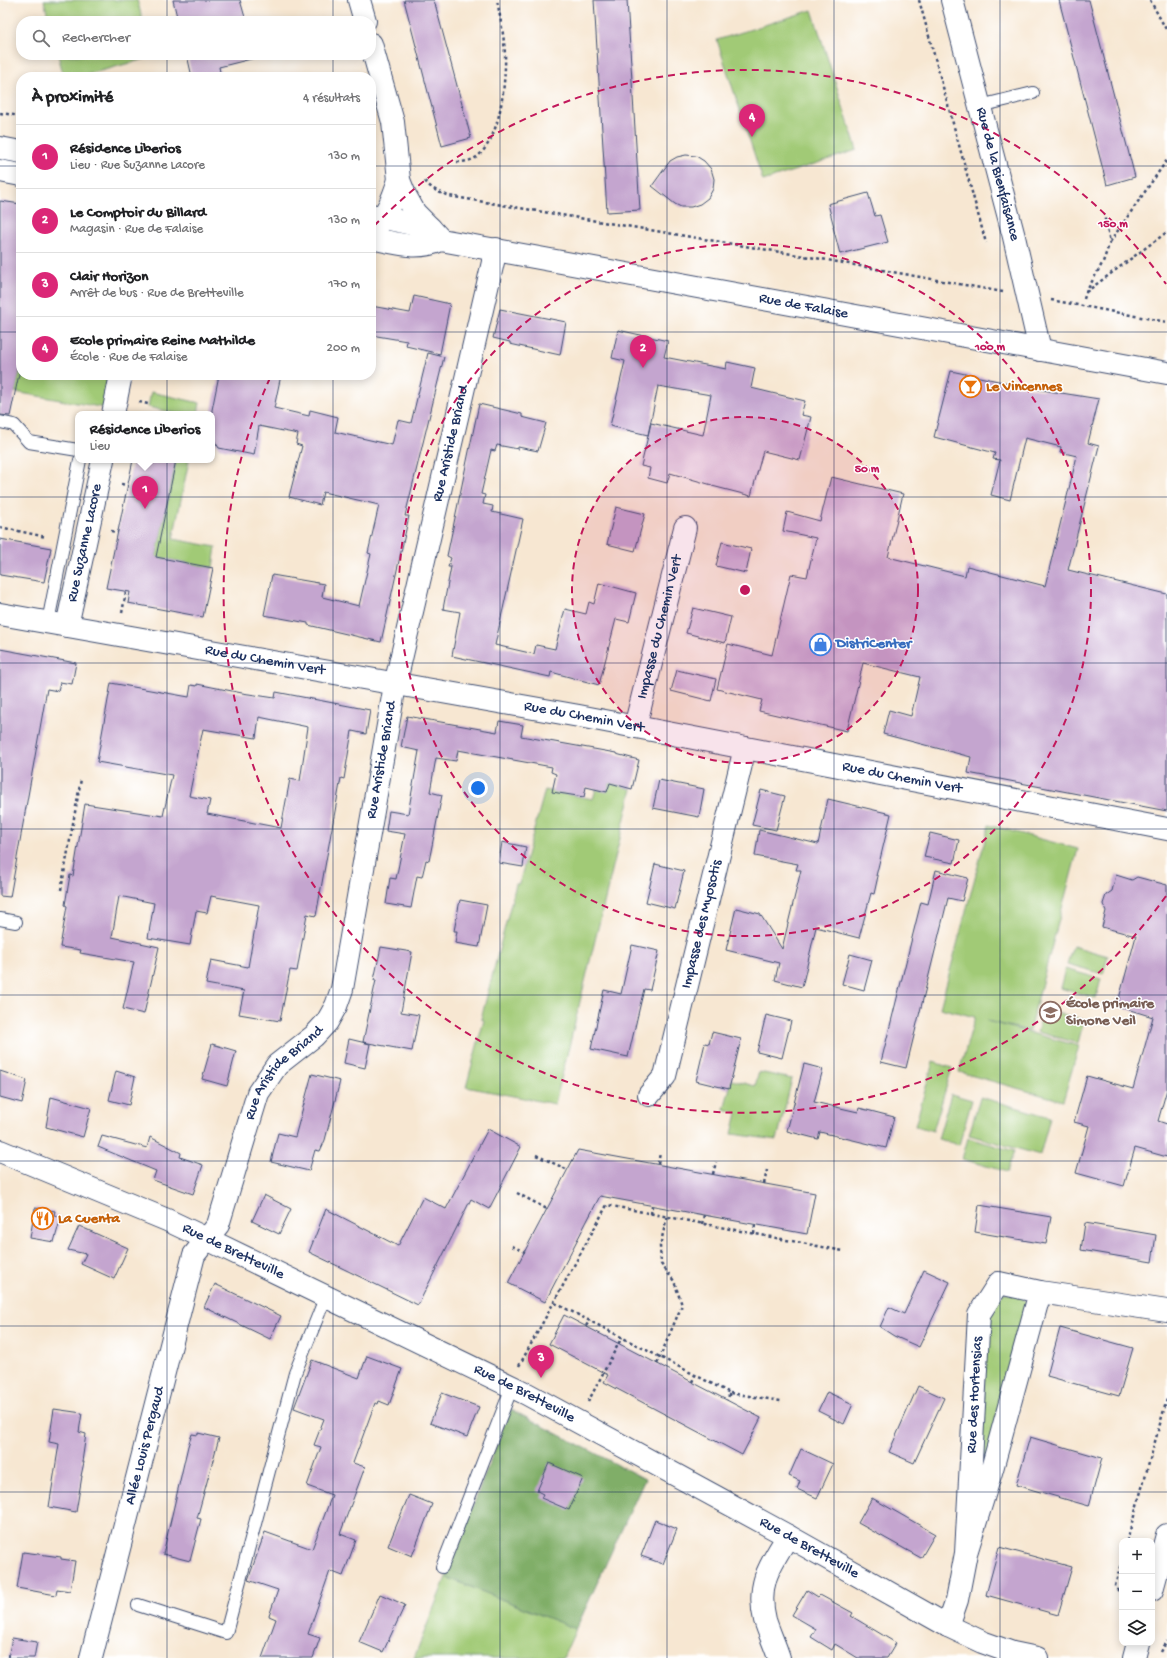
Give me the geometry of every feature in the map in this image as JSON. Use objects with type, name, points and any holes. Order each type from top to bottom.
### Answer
[{"type":"street","points":[[359,0],[363,16]]},
{"type":"street","name":"Rue de la Bienfaisance","points":[[952,0],[1029,296],[1040,350]]},
{"type":"street","points":[[375,60],[392,122],[399,180],[415,213],[435,234]]},
{"type":"street","points":[[0,148],[16,151]]},
{"type":"street","points":[[0,171],[16,174]]},
{"type":"street","points":[[376,215],[392,202],[399,180]]},
{"type":"street","name":"Rue de Falaise","points":[[376,218],[496,249],[1167,373]]},
{"type":"street","name":"Rue de Falaise","points":[[376,239],[406,245],[420,246],[430,245],[435,234]]},
{"type":"street","name":"Rue Aristide Briand","points":[[207,1239],[218,1225],[258,1093],[277,1065],[314,1036],[327,1022],[336,1006],[342,989],[395,684],[496,249]]},
{"type":"street","points":[[114,411],[120,380]]},
{"type":"street","name":"Rue Suzanne Lacore","points":[[58,624],[102,463]]},
{"type":"street","name":"Impasse du Chemin Vert","points":[[635,727],[685,528]]},
{"type":"street","name":"Rue du Chemin Vert","points":[[0,614],[635,727],[1167,829]]},
{"type":"street","name":"Impasse des Myosotis","points":[[649,1095],[665,1076],[745,748]]},
{"type":"street","name":"Rue de Bretteville","points":[[0,1151],[160,1217],[326,1296],[515,1377],[788,1536],[948,1626],[982,1642],[1037,1658]]},
{"type":"street","name":"Allée Louis Pergaud","points":[[92,1658],[194,1255],[207,1239]]},
{"type":"street","name":"Rue des Hortensias","points":[[966,1553],[979,1314],[999,1283],[1040,1292],[1167,1311]]},
{"type":"street","name":"Rue des Hortensias","points":[[948,1626],[957,1600],[966,1553],[992,1469],[1040,1292]]},
{"type":"street","points":[[1155,1579],[1167,1535]]},
{"type":"street","points":[[779,1658],[765,1621],[761,1595],[766,1574],[788,1536]]},
{"type":"street","points":[[1134,1658],[1137,1646]]},
{"type":"lane","points":[[980,106],[1033,93]]},
{"type":"lane","points":[[0,422],[14,425],[29,442],[75,450]]},
{"type":"lane","points":[[58,624],[64,541],[79,463]]},
{"type":"lane","points":[[0,919],[16,922]]},
{"type":"lane","points":[[138,1605],[226,1633],[295,1373],[326,1296]]},
{"type":"lane","points":[[442,1567],[469,1489],[515,1377]]},
{"type":"path","points":[[457,162],[468,162],[477,157],[492,136],[498,122],[505,67],[503,35],[497,0]]},
{"type":"path","points":[[919,0],[986,243]]},
{"type":"path","points":[[1150,0],[1167,31]]},
{"type":"path","points":[[0,113],[16,115]]},
{"type":"path","points":[[1084,299],[1086,292],[1103,262],[1110,242],[1167,160]]},
{"type":"path","points":[[421,175],[428,185],[440,193],[449,196],[816,258],[1167,322]]},
{"type":"path","points":[[1104,215],[1110,242]]},
{"type":"path","points":[[1086,292],[1167,232]]},
{"type":"path","points":[[0,527],[64,541]]},
{"type":"path","points":[[121,620],[126,592]]},
{"type":"path","points":[[61,890],[81,779]]},
{"type":"path","points":[[658,1164],[660,1154]]},
{"type":"path","points":[[536,1155],[568,1170]]},
{"type":"path","points":[[714,1174],[716,1162]]},
{"type":"path","points":[[764,1184],[767,1170]]},
{"type":"path","points":[[517,1193],[547,1209]]},
{"type":"path","points":[[515,1377],[607,1206],[844,1251]]},
{"type":"path","points":[[651,1214],[652,1206]]},
{"type":"path","points":[[702,1224],[704,1215]]},
{"type":"path","points":[[657,1364],[682,1306],[674,1281],[661,1264],[660,1246],[667,1217]]},
{"type":"path","points":[[754,1234],[755,1224]]},
{"type":"path","points":[[512,1246],[525,1252]]},
{"type":"path","points":[[555,1303],[730,1393],[781,1401]]},
{"type":"path","points":[[586,1326],[590,1320]]},
{"type":"path","points":[[588,1403],[622,1337]]},
{"type":"path","points":[[692,1382],[696,1375]]},
{"type":"path","points":[[727,1400],[730,1393]]},
{"type":"path","points":[[1128,1538],[1167,1399]]},
{"type":"path","points":[[1119,1571],[1115,1586],[1119,1592]]},
{"type":"path","points":[[1157,1658],[1167,1641]]},
{"type":"green space","points":[[44,0],[137,0],[142,16],[48,16]]},
{"type":"green space","points":[[812,10],[857,150],[763,181],[717,40]]},
{"type":"green space","points":[[59,60],[141,60],[96,72],[63,72]]},
{"type":"green space","points":[[18,380],[111,380],[105,408],[15,392]]},
{"type":"green space","points":[[151,392],[200,403],[199,411],[166,411],[148,407]]},
{"type":"green space","points":[[175,463],[188,463],[173,539],[216,547],[213,568],[156,557]]},
{"type":"green space","points":[[610,783],[632,789],[555,1104],[466,1087],[484,1020],[481,1019],[516,884],[519,884],[545,790],[593,799],[596,789],[607,792]]},
{"type":"green space","points":[[989,825],[1078,849],[1029,1031],[987,1021],[1079,1046],[1063,1101],[959,1072],[975,1017],[940,1008]]},
{"type":"green space","points":[[1073,946],[1108,956],[1103,974],[1067,964]]},
{"type":"green space","points":[[1065,969],[1101,979],[1096,998],[1060,988]]},
{"type":"green space","points":[[1044,1009],[1084,1020],[1078,1043],[1037,1032]]},
{"type":"green space","points":[[933,1062],[952,1068],[933,1131],[915,1126]]},
{"type":"green space","points":[[759,1072],[792,1079],[777,1140],[732,1134],[737,1113],[724,1109],[732,1080],[755,1086]]},
{"type":"green space","points":[[951,1094],[972,1100],[959,1145],[938,1139]]},
{"type":"green space","points":[[980,1097],[1050,1117],[1040,1155],[969,1135]]},
{"type":"green space","points":[[968,1138],[1014,1151],[1007,1172],[962,1159]]},
{"type":"green space","points":[[1001,1292],[1020,1296],[1030,1305],[987,1462],[981,1466],[987,1314]]},
{"type":"green space","points":[[510,1409],[645,1479],[576,1629],[446,1577]]},
{"type":"green space","points":[[446,1577],[576,1629],[563,1658],[414,1658]]},
{"type":"building","points":[[173,0],[240,0],[245,16],[177,16]]},
{"type":"building","points":[[404,0],[434,0],[471,138],[442,146]]},
{"type":"building","points":[[594,0],[627,0],[640,210],[607,212]]},
{"type":"building","points":[[1059,0],[1089,0],[1135,177],[1107,185]]},
{"type":"building","points":[[188,60],[247,60],[219,67],[220,72],[191,72]]},
{"type":"building","points":[[686,155],[696,156],[704,161],[711,169],[714,179],[713,189],[708,198],[700,204],[691,207],[681,207],[652,186],[670,161],[677,157]]},
{"type":"building","points":[[868,193],[875,216],[880,215],[888,242],[840,254],[828,204]]},
{"type":"building","points":[[0,201],[16,203],[16,380],[18,380],[10,416],[0,415]]},
{"type":"building","points":[[414,296],[450,304],[440,354],[406,346],[407,341],[376,336],[376,307],[410,313]]},
{"type":"building","points":[[500,309],[566,322],[560,355],[510,344],[510,342],[493,338]]},
{"type":"building","points":[[618,330],[668,341],[664,357],[726,369],[727,362],[755,368],[751,388],[805,401],[801,415],[811,417],[800,460],[763,451],[751,496],[670,473],[667,483],[648,478],[650,468],[641,466],[651,423],[703,435],[711,395],[658,386],[648,435],[610,426],[625,361],[612,358]]},
{"type":"building","points":[[428,353],[444,357],[405,516],[409,516],[381,642],[308,625],[308,623],[264,615],[272,575],[324,584],[322,597],[359,606],[371,554],[368,553],[379,505],[323,492],[320,505],[289,497],[302,446],[296,444],[298,434],[259,426],[254,455],[219,448],[215,442],[215,411],[212,411],[218,380],[280,380],[274,408],[309,416],[310,410],[338,417],[335,432],[392,445],[398,420],[411,423]]},
{"type":"building","points":[[951,371],[1036,389],[1099,399],[1088,443],[1099,446],[1068,570],[1167,594],[1167,811],[968,773],[971,757],[883,734],[889,710],[911,716],[920,677],[863,663],[847,731],[759,711],[762,700],[717,689],[728,644],[772,655],[791,574],[807,577],[816,538],[783,531],[787,512],[820,521],[831,477],[903,494],[888,557],[965,576],[967,566],[1045,586],[1077,456],[1060,452],[1061,447],[1025,438],[1010,500],[991,495],[1000,460],[993,459],[995,453],[934,437]]},
{"type":"building","points":[[479,404],[522,414],[522,417],[546,423],[538,451],[497,445],[495,451],[491,450],[481,494],[485,495],[483,504],[493,506],[492,512],[523,519],[495,645],[534,654],[536,645],[555,649],[565,609],[586,614],[589,602],[594,604],[599,583],[636,593],[629,622],[616,619],[599,685],[551,672],[550,677],[452,656],[460,612],[443,609],[451,567],[448,567],[451,558],[447,556]]},
{"type":"building","points":[[132,463],[175,463],[156,557],[213,568],[203,617],[128,603],[130,592],[106,588]]},
{"type":"building","points":[[616,507],[645,514],[635,551],[607,544]]},
{"type":"building","points":[[0,539],[51,548],[44,582],[0,575]]},
{"type":"building","points":[[722,542],[751,549],[746,573],[716,566]]},
{"type":"building","points":[[693,608],[731,617],[725,643],[686,633]]},
{"type":"building","points":[[0,649],[76,663],[72,684],[60,682],[58,691],[47,689],[10,897],[0,896]]},
{"type":"building","points":[[677,670],[716,679],[711,701],[671,691]]},
{"type":"building","points":[[111,683],[189,697],[191,685],[197,686],[197,684],[275,698],[276,692],[370,710],[366,734],[352,731],[344,779],[341,778],[316,916],[307,914],[297,971],[290,970],[280,1021],[239,1014],[244,991],[206,984],[211,960],[248,967],[259,905],[211,896],[207,913],[196,911],[190,945],[148,938],[154,903],[119,896],[112,937],[159,947],[144,1014],[123,1009],[134,962],[80,953],[81,950],[60,947],[67,906],[65,905],[70,875],[73,876],[85,804],[163,816],[172,775],[97,762]],"holes":[[[259,717],[308,727],[300,781],[290,779],[281,828],[207,814],[210,800],[189,796],[203,729],[256,738]]]},
{"type":"building","points":[[407,716],[497,732],[499,721],[523,725],[521,736],[616,753],[639,760],[632,789],[610,783],[607,792],[586,787],[584,797],[552,792],[556,774],[551,772],[552,767],[458,750],[456,761],[436,758],[430,792],[442,795],[429,861],[426,860],[422,877],[417,876],[411,908],[386,904],[390,878],[396,879],[405,834],[386,831],[389,811],[408,814],[419,751],[401,747]]},
{"type":"building","points":[[659,780],[704,789],[699,817],[653,808]]},
{"type":"building","points":[[761,790],[785,796],[776,830],[752,825]]},
{"type":"building","points":[[828,799],[891,814],[876,876],[878,876],[874,894],[871,893],[859,938],[816,927],[802,987],[775,980],[779,963],[726,950],[736,908],[760,914],[782,949],[801,870],[796,870],[798,864],[755,856],[759,830],[818,844]]},
{"type":"building","points":[[930,833],[959,840],[954,863],[924,857]]},
{"type":"building","points":[[502,842],[526,847],[523,867],[499,863]]},
{"type":"building","points":[[655,864],[684,871],[675,909],[646,902]]},
{"type":"building","points":[[936,870],[968,878],[962,901],[948,898],[906,1068],[881,1062],[921,902],[928,904]]},
{"type":"building","points":[[1116,875],[1132,880],[1137,877],[1167,885],[1167,1089],[1158,1121],[1167,1124],[1167,1157],[1135,1148],[1124,1186],[1076,1173],[1089,1126],[1074,1122],[1087,1076],[1133,1089],[1153,1017],[1117,1006],[1136,936],[1102,927],[1106,911],[1103,904],[1106,895],[1112,891]]},
{"type":"building","points":[[460,900],[487,905],[479,947],[455,943],[457,931],[454,931]]},
{"type":"building","points":[[632,945],[659,951],[650,990],[644,989],[628,1057],[591,1049],[604,990],[621,994]]},
{"type":"building","points":[[381,947],[412,952],[401,1012],[419,1015],[412,1051],[363,1042],[376,980],[374,980]]},
{"type":"building","points":[[850,954],[872,960],[864,990],[842,984]]},
{"type":"building","points":[[766,1015],[791,1021],[782,1058],[757,1052]]},
{"type":"building","points":[[712,1032],[741,1039],[729,1089],[696,1081],[705,1043],[709,1044]]},
{"type":"building","points":[[349,1039],[370,1044],[365,1068],[344,1063]]},
{"type":"building","points":[[212,1044],[236,1051],[227,1086],[202,1079]]},
{"type":"building","points":[[804,1064],[823,1069],[814,1102],[858,1112],[859,1108],[894,1117],[886,1148],[820,1132],[818,1139],[787,1131]]},
{"type":"building","points":[[0,1071],[27,1080],[22,1103],[0,1097]]},
{"type":"building","points":[[116,1071],[135,1077],[129,1105],[109,1100]]},
{"type":"building","points":[[312,1074],[340,1081],[325,1140],[320,1151],[315,1150],[309,1171],[271,1162],[278,1133],[295,1137]]},
{"type":"building","points":[[51,1097],[91,1108],[83,1137],[46,1127]]},
{"type":"building","points":[[488,1129],[521,1147],[489,1209],[471,1199],[418,1305],[309,1252],[326,1209],[398,1246],[423,1197],[446,1209]]},
{"type":"building","points":[[102,1136],[147,1148],[150,1137],[181,1153],[180,1157],[203,1165],[193,1194],[153,1180],[156,1171],[98,1147]]},
{"type":"building","points":[[578,1150],[815,1193],[807,1234],[600,1196],[545,1302],[508,1283]]},
{"type":"building","points":[[264,1195],[291,1209],[279,1234],[252,1221]]},
{"type":"building","points":[[979,1205],[1051,1217],[1046,1244],[975,1232]]},
{"type":"building","points":[[35,1208],[55,1211],[54,1215],[61,1217],[54,1242],[30,1238]]},
{"type":"building","points":[[1085,1223],[1156,1235],[1152,1262],[1081,1250]]},
{"type":"building","points":[[79,1226],[128,1248],[114,1279],[81,1264],[86,1254],[68,1250]]},
{"type":"building","points":[[924,1270],[950,1282],[919,1347],[894,1336],[880,1327],[889,1307],[904,1314]]},
{"type":"building","points":[[215,1284],[281,1316],[270,1339],[204,1307]]},
{"type":"building","points":[[564,1315],[761,1418],[742,1455],[604,1382],[608,1375],[549,1344]]},
{"type":"building","points":[[1060,1328],[1133,1348],[1119,1396],[1047,1376]]},
{"type":"building","points":[[367,1356],[402,1369],[389,1405],[379,1401],[378,1404],[375,1403],[353,1463],[365,1467],[340,1534],[356,1540],[343,1576],[330,1571],[308,1634],[320,1638],[313,1658],[262,1658],[276,1619],[269,1616],[278,1590],[248,1580],[265,1532],[312,1549],[332,1495],[307,1486],[321,1447],[314,1445],[324,1419],[294,1408],[312,1360],[359,1378]]},
{"type":"building","points":[[918,1386],[944,1398],[914,1463],[889,1452]]},
{"type":"building","points":[[827,1392],[853,1404],[844,1424],[818,1411]]},
{"type":"building","points":[[442,1393],[479,1407],[467,1437],[430,1423]]},
{"type":"building","points":[[54,1409],[82,1413],[79,1432],[86,1434],[82,1462],[84,1462],[76,1512],[49,1507],[59,1444],[49,1442]]},
{"type":"building","points":[[198,1433],[219,1438],[197,1518],[201,1519],[190,1561],[163,1554],[188,1446],[192,1434],[198,1435]]},
{"type":"building","points":[[1030,1437],[1102,1458],[1089,1506],[1016,1485]]},
{"type":"building","points":[[801,1449],[833,1464],[817,1498],[797,1489],[800,1481],[789,1476]]},
{"type":"building","points":[[549,1463],[583,1478],[569,1510],[541,1498],[543,1494],[537,1491]]},
{"type":"building","points":[[409,1495],[432,1504],[412,1556],[388,1546]]},
{"type":"building","points":[[872,1498],[935,1534],[921,1558],[858,1523]]},
{"type":"building","points":[[655,1520],[677,1529],[663,1564],[641,1556]]},
{"type":"building","points":[[999,1547],[1072,1567],[1058,1615],[986,1595]]},
{"type":"building","points":[[23,1552],[61,1557],[61,1559],[75,1561],[70,1591],[57,1589],[56,1595],[17,1588]]},
{"type":"building","points":[[807,1590],[818,1597],[820,1595],[853,1613],[851,1616],[896,1643],[887,1658],[858,1658],[835,1644],[832,1650],[811,1637],[816,1629],[792,1615]]},
{"type":"building","points":[[380,1594],[405,1605],[383,1652],[359,1642]]},
{"type":"building","points":[[12,1638],[37,1642],[34,1658],[8,1658]]},
{"type":"place","name":"Ecole primaire Reine Mathilde","points":[[752,137]]},
{"type":"place","name":"Le Comptoir du Billard","points":[[643,368]]},
{"type":"place","name":"Le Vincennes","points":[[970,387]]},
{"type":"place","name":"Résidence Liberios","points":[[145,509]]},
{"type":"place","name":"DistriCenter","points":[[821,644]]},
{"type":"place","name":"École primaire Simone Veil","points":[[1051,1013]]},
{"type":"place","name":"La Cuenta","points":[[43,1219]]},
{"type":"place","name":"Clair Horizon","points":[[541,1378]]}]
